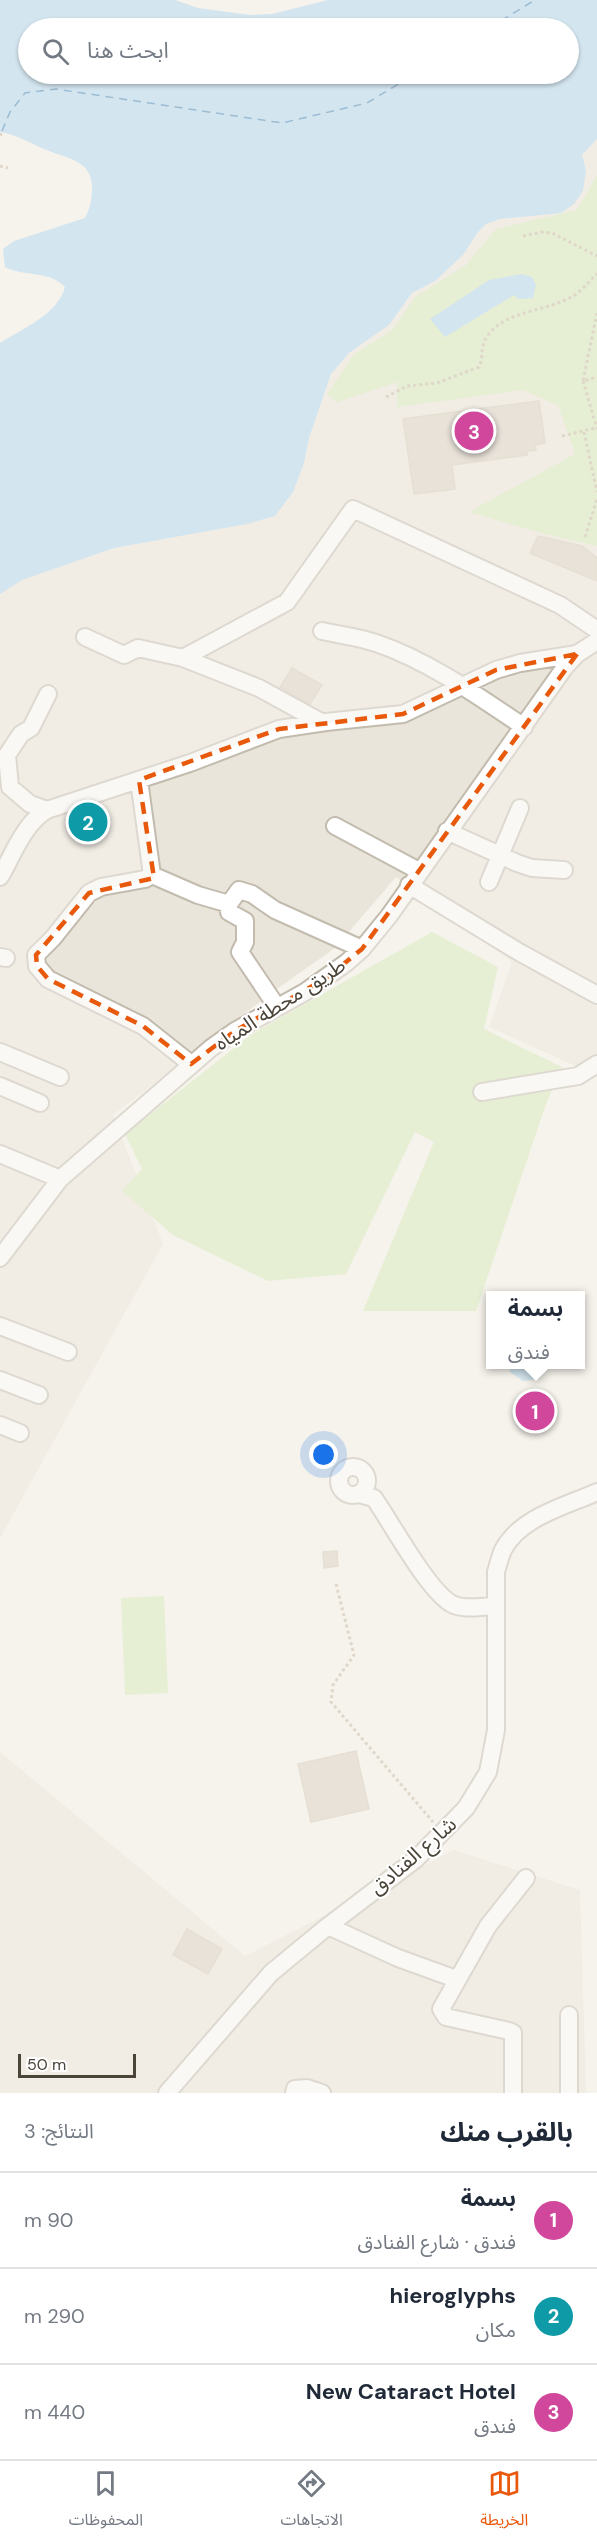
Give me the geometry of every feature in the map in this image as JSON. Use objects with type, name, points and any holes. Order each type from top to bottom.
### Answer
[{"type":"street","points":[[183,658],[287,602],[353,509],[540,595],[560,605],[597,630]]},
{"type":"street","points":[[322,631],[375,642],[416,660],[460,685],[524,727]]},
{"type":"street","points":[[85,638],[124,654],[138,648],[183,658],[259,688],[321,722]]},
{"type":"street","name":"طريق محطة المياه","points":[[0,1258],[60,1179],[191,1064],[235,1031],[326,978],[377,934],[447,831],[524,727],[554,680],[577,654],[597,641]]},
{"type":"street","points":[[0,877],[37,816],[47,810],[140,780],[279,729],[321,722],[403,714],[428,704],[460,685],[496,670],[520,663],[577,654]]},
{"type":"street","points":[[47,810],[30,804],[10,787],[8,755],[21,734],[31,728],[48,694]]},
{"type":"street","points":[[140,780],[152,875]]},
{"type":"street","points":[[489,882],[520,808]]},
{"type":"street","points":[[335,826],[419,871]]},
{"type":"street","points":[[447,831],[532,868],[564,870]]},
{"type":"street","points":[[152,875],[198,895],[229,904]]},
{"type":"street","points":[[152,875],[145,879],[101,887],[89,893],[36,956],[37,966],[48,979],[143,1026],[191,1064]]},
{"type":"street","points":[[409,885],[597,995]]},
{"type":"street","points":[[278,1007],[240,952],[245,942],[244,921],[229,912],[229,904],[238,890],[252,894],[275,910],[362,949]]},
{"type":"street","points":[[0,1052],[60,1077]]},
{"type":"street","points":[[482,1092],[578,1076],[597,1064]]},
{"type":"street","points":[[0,1086],[40,1103]]},
{"type":"street","points":[[0,1154],[60,1179]]},
{"type":"street","points":[[0,1326],[68,1352]]},
{"type":"street","points":[[0,1380],[39,1395]]},
{"type":"street","points":[[0,1425],[20,1433]]},
{"type":"street","name":"شارع الفنادق","points":[[167,2093],[271,1973],[416,1859],[466,1808],[479,1791],[494,1751],[496,1572],[503,1549],[518,1531],[538,1517],[597,1492]]},
{"type":"street","points":[[359,1494],[374,1498],[421,1571],[448,1602],[463,1607],[496,1606]]},
{"type":"street","points":[[513,2093],[513,2033],[446,2017],[442,2014],[441,2009],[488,1926],[526,1878]]},
{"type":"street","points":[[328,1926],[398,1958],[456,1979]]},
{"type":"street","points":[[569,2014],[569,2093]]},
{"type":"street","points":[[294,2093],[301,2088],[322,2093]]},
{"type":"path","points":[[0,136],[2,131]]},
{"type":"path","points":[[0,166],[8,168]]},
{"type":"path","points":[[523,236],[542,232],[552,233],[597,256]]},
{"type":"path","points":[[386,397],[407,386],[437,383],[474,371],[479,368],[484,341],[490,333],[504,322],[574,296],[597,274]]},
{"type":"path","points":[[562,436],[597,428],[583,381],[597,313]]},
{"type":"path","points":[[583,381],[597,377]]},
{"type":"path","points":[[584,432],[597,492]]},
{"type":"path","points":[[585,537],[597,499]]},
{"type":"path","points":[[336,1584],[354,1655],[333,1685],[331,1702],[442,1833]]},
{"type":"highlighted area","points":[[577,654],[362,949],[326,978],[235,1031],[191,1064],[143,1026],[48,979],[37,966],[36,955],[89,893],[154,878],[139,780],[279,729],[403,714],[496,670]]},
{"type":"shaded area","points":[[597,139],[597,1059],[589,1072],[489,1027],[512,962],[396,877],[335,948],[274,991],[113,1115],[163,1244],[0,1538],[0,594],[22,580],[114,548],[247,524],[275,516],[304,463],[309,438],[331,374],[349,353],[389,325],[412,293],[435,281],[463,255],[486,224],[500,219],[519,218],[582,163],[582,155]]},
{"type":"shaded area","points":[[0,1752],[245,1956],[454,1850],[580,1890],[586,2093],[0,2093]]},
{"type":"green space","points":[[597,175],[597,546],[469,512],[575,454],[558,405],[523,390],[397,407],[397,382],[337,402],[327,394],[354,354],[393,330],[415,297],[465,266],[496,229],[577,210]]},
{"type":"green space","points":[[432,932],[498,967],[484,1029],[562,1067],[546,1104],[476,1311],[363,1311],[434,1142],[415,1132],[346,1274],[268,1281],[173,1235],[122,1191],[142,1169],[125,1134],[252,1034]]},
{"type":"green space","points":[[164,1596],[168,1693],[125,1695],[121,1598]]},
{"type":"water","points":[[0,0],[175,0],[198,8],[250,15],[272,14],[328,0],[597,0],[597,139],[582,155],[586,171],[583,191],[574,204],[561,213],[500,219],[486,224],[463,255],[435,281],[412,293],[389,325],[349,353],[331,374],[293,492],[275,516],[247,524],[114,548],[22,580],[0,594],[0,343],[47,313],[61,297],[65,287],[52,278],[5,267],[3,249],[14,241],[85,218],[91,202],[92,186],[87,170],[82,165],[0,132]]},
{"type":"water","points":[[522,274],[532,277],[536,285],[533,298],[518,299],[514,295],[445,337],[430,319],[489,280]]},
{"type":"water","points":[[510,1369],[547,1369],[539,1379],[523,1381],[510,1372]]},
{"type":"building","points":[[539,401],[545,443],[535,445],[536,450],[527,451],[527,455],[452,465],[455,489],[414,494],[403,419]]},
{"type":"building","points":[[538,536],[582,546],[597,558],[597,581],[530,553]]},
{"type":"building","points":[[292,668],[322,685],[310,704],[280,687]]},
{"type":"building","points":[[337,1551],[338,1566],[324,1568],[323,1552]]},
{"type":"building","points":[[356,1751],[369,1809],[311,1822],[298,1764]]},
{"type":"building","points":[[187,1929],[222,1949],[208,1974],[173,1955]]},
{"type":"ferry route","points":[[505,18],[535,0]]},
{"type":"ferry route","points":[[2,131],[10,112],[25,93],[56,89],[282,123],[367,103],[398,84]]},
{"type":"place","name":"New Cataract Hotel","points":[[474,431]]},
{"type":"place","name":"hieroglyphs","points":[[88,822]]},
{"type":"place","name":"بسمة","points":[[535,1411]]}]
